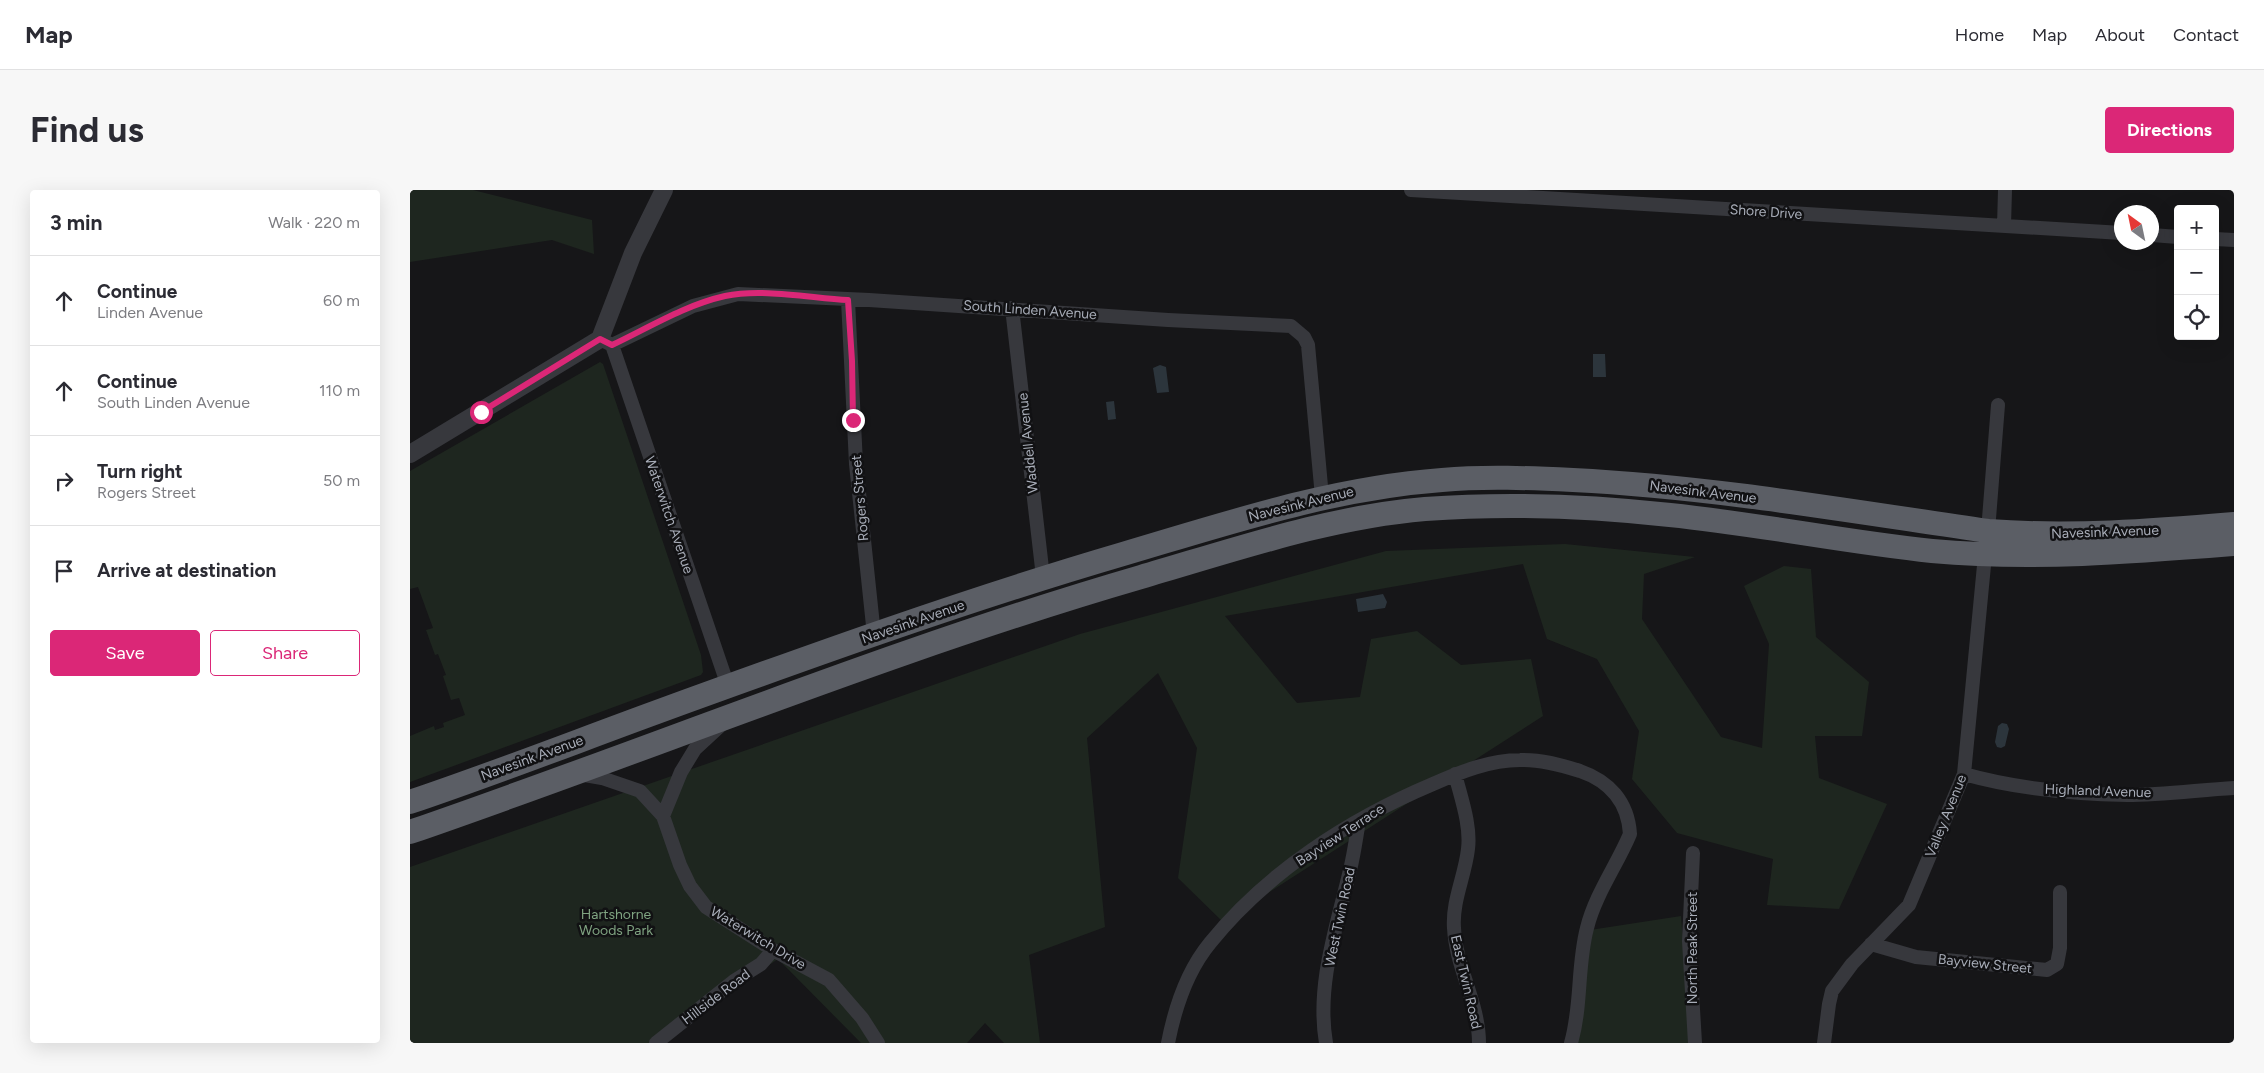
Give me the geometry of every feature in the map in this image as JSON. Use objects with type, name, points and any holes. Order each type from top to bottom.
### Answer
[{"type":"highway","name":"Navesink Avenue","points":[[410,802],[728,686],[1043,578],[1251,516],[1322,498],[1390,484],[1447,479],[1526,478],[1602,481],[1695,490],[1988,531],[2035,535],[2234,524]]},
{"type":"highway","name":"Navesink Avenue","points":[[410,832],[733,714],[1089,592],[1280,538],[1334,524],[1391,513],[1478,506],[1620,510],[1673,515],[1929,550],[1985,555],[2094,554],[2234,544]]},
{"type":"street","points":[[410,454],[606,342],[633,253],[664,190]]},
{"type":"street","name":"Shore Drive","points":[[1411,190],[1526,193],[2114,233]]},
{"type":"street","points":[[2004,226],[2005,190]]},
{"type":"street","points":[[2159,236],[2174,237]]},
{"type":"street","points":[[2219,239],[2234,240]]},
{"type":"street","name":"South Linden Avenue","points":[[606,342],[693,306],[726,296],[765,294],[1291,326],[1304,336],[1308,345],[1322,498]]},
{"type":"street","name":"Rogers Street","points":[[848,300],[856,464],[874,636]]},
{"type":"street","name":"Waddell Avenue","points":[[1012,308],[1043,578]]},
{"type":"street","name":"Waterwitch Avenue","points":[[606,342],[728,686]]},
{"type":"street","points":[[1988,531],[1998,405]]},
{"type":"street","name":"Valley Avenue","points":[[1824,1043],[1828,1004],[1832,991],[1852,964],[1914,898],[1964,774],[1977,656],[1985,555]]},
{"type":"street","points":[[573,773],[602,778],[640,792],[663,816],[681,772],[696,749],[733,714]]},
{"type":"street","name":"Bayview Terrace","points":[[1168,1043],[1182,994],[1189,977],[1216,937],[1259,892],[1316,847],[1390,802],[1455,774],[1497,762],[1520,760],[1560,765],[1599,780],[1615,793],[1624,806],[1630,834],[1607,879],[1587,927],[1582,952],[1579,1005],[1571,1043]]},
{"type":"street","name":"East Twin Road","points":[[1455,774],[1468,832],[1468,850],[1456,903],[1454,928],[1459,961],[1476,1012],[1479,1043]]},
{"type":"street","name":"Highland Avenue","points":[[1964,774],[2000,784],[2083,793],[2128,795],[2234,788]]},
{"type":"street","name":"Waterwitch Drive","points":[[663,816],[680,865],[698,898],[706,907],[773,950],[828,980],[862,1018],[878,1043]]},
{"type":"street","name":"West Twin Road","points":[[1326,1043],[1323,1028],[1325,991],[1332,938],[1350,871],[1359,821]]},
{"type":"street","name":"North Peak Street","points":[[1693,853],[1689,941],[1695,1043]]},
{"type":"street","name":"Bayview Street","points":[[1871,944],[1916,957],[2047,970],[2057,964],[2060,948],[2060,892]]},
{"type":"street","name":"Hillside Road","points":[[656,1043],[734,981],[761,964],[773,950]]},
{"type":"green space","points":[[410,190],[473,190],[592,220],[594,254],[552,240],[410,262]]},
{"type":"green space","points":[[600,362],[603,364],[701,655],[703,672],[701,675],[410,782],[410,736],[434,726],[435,730],[444,727],[443,723],[465,715],[459,698],[451,700],[443,676],[446,675],[438,654],[435,655],[426,630],[433,628],[418,587],[410,589],[410,471]]},
{"type":"green space","name":"Hartshorne Woods Park","points":[[1565,544],[1695,557],[1644,574],[1642,619],[1721,737],[1762,748],[1769,644],[1744,586],[1784,566],[1811,569],[1816,637],[1869,682],[1862,736],[1815,736],[1819,778],[1887,804],[1839,909],[1767,905],[1773,859],[1677,833],[1632,779],[1639,731],[1597,659],[1547,639],[1523,564],[1225,616],[1297,703],[1360,697],[1371,639],[1417,631],[1461,665],[1531,659],[1543,716],[1223,922],[1178,878],[1197,748],[1158,673],[1087,738],[1105,927],[1029,955],[1040,1043],[1004,1043],[985,1023],[967,1043],[861,1043],[778,959],[653,1043],[410,1043],[410,867],[1080,634],[1386,551]]},
{"type":"green space","points":[[1681,916],[1691,1043],[1569,1043],[1590,930]]},
{"type":"shaded area","points":[[1593,354],[1605,354],[1606,377],[1593,377]]},
{"type":"shaded area","points":[[1160,365],[1166,367],[1169,392],[1157,393],[1153,368]]},
{"type":"shaded area","points":[[1114,401],[1116,419],[1108,420],[1106,402]]},
{"type":"shaded area","points":[[1383,594],[1387,602],[1385,608],[1358,612],[1356,599]]},
{"type":"shaded area","points":[[2002,723],[2007,724],[2009,729],[2005,746],[2001,748],[1997,747],[1995,742],[1998,726]]},
{"type":"route","points":[[481,412],[600,339],[612,345],[709,300],[738,294],[765,294],[848,300],[853,420]]}]
